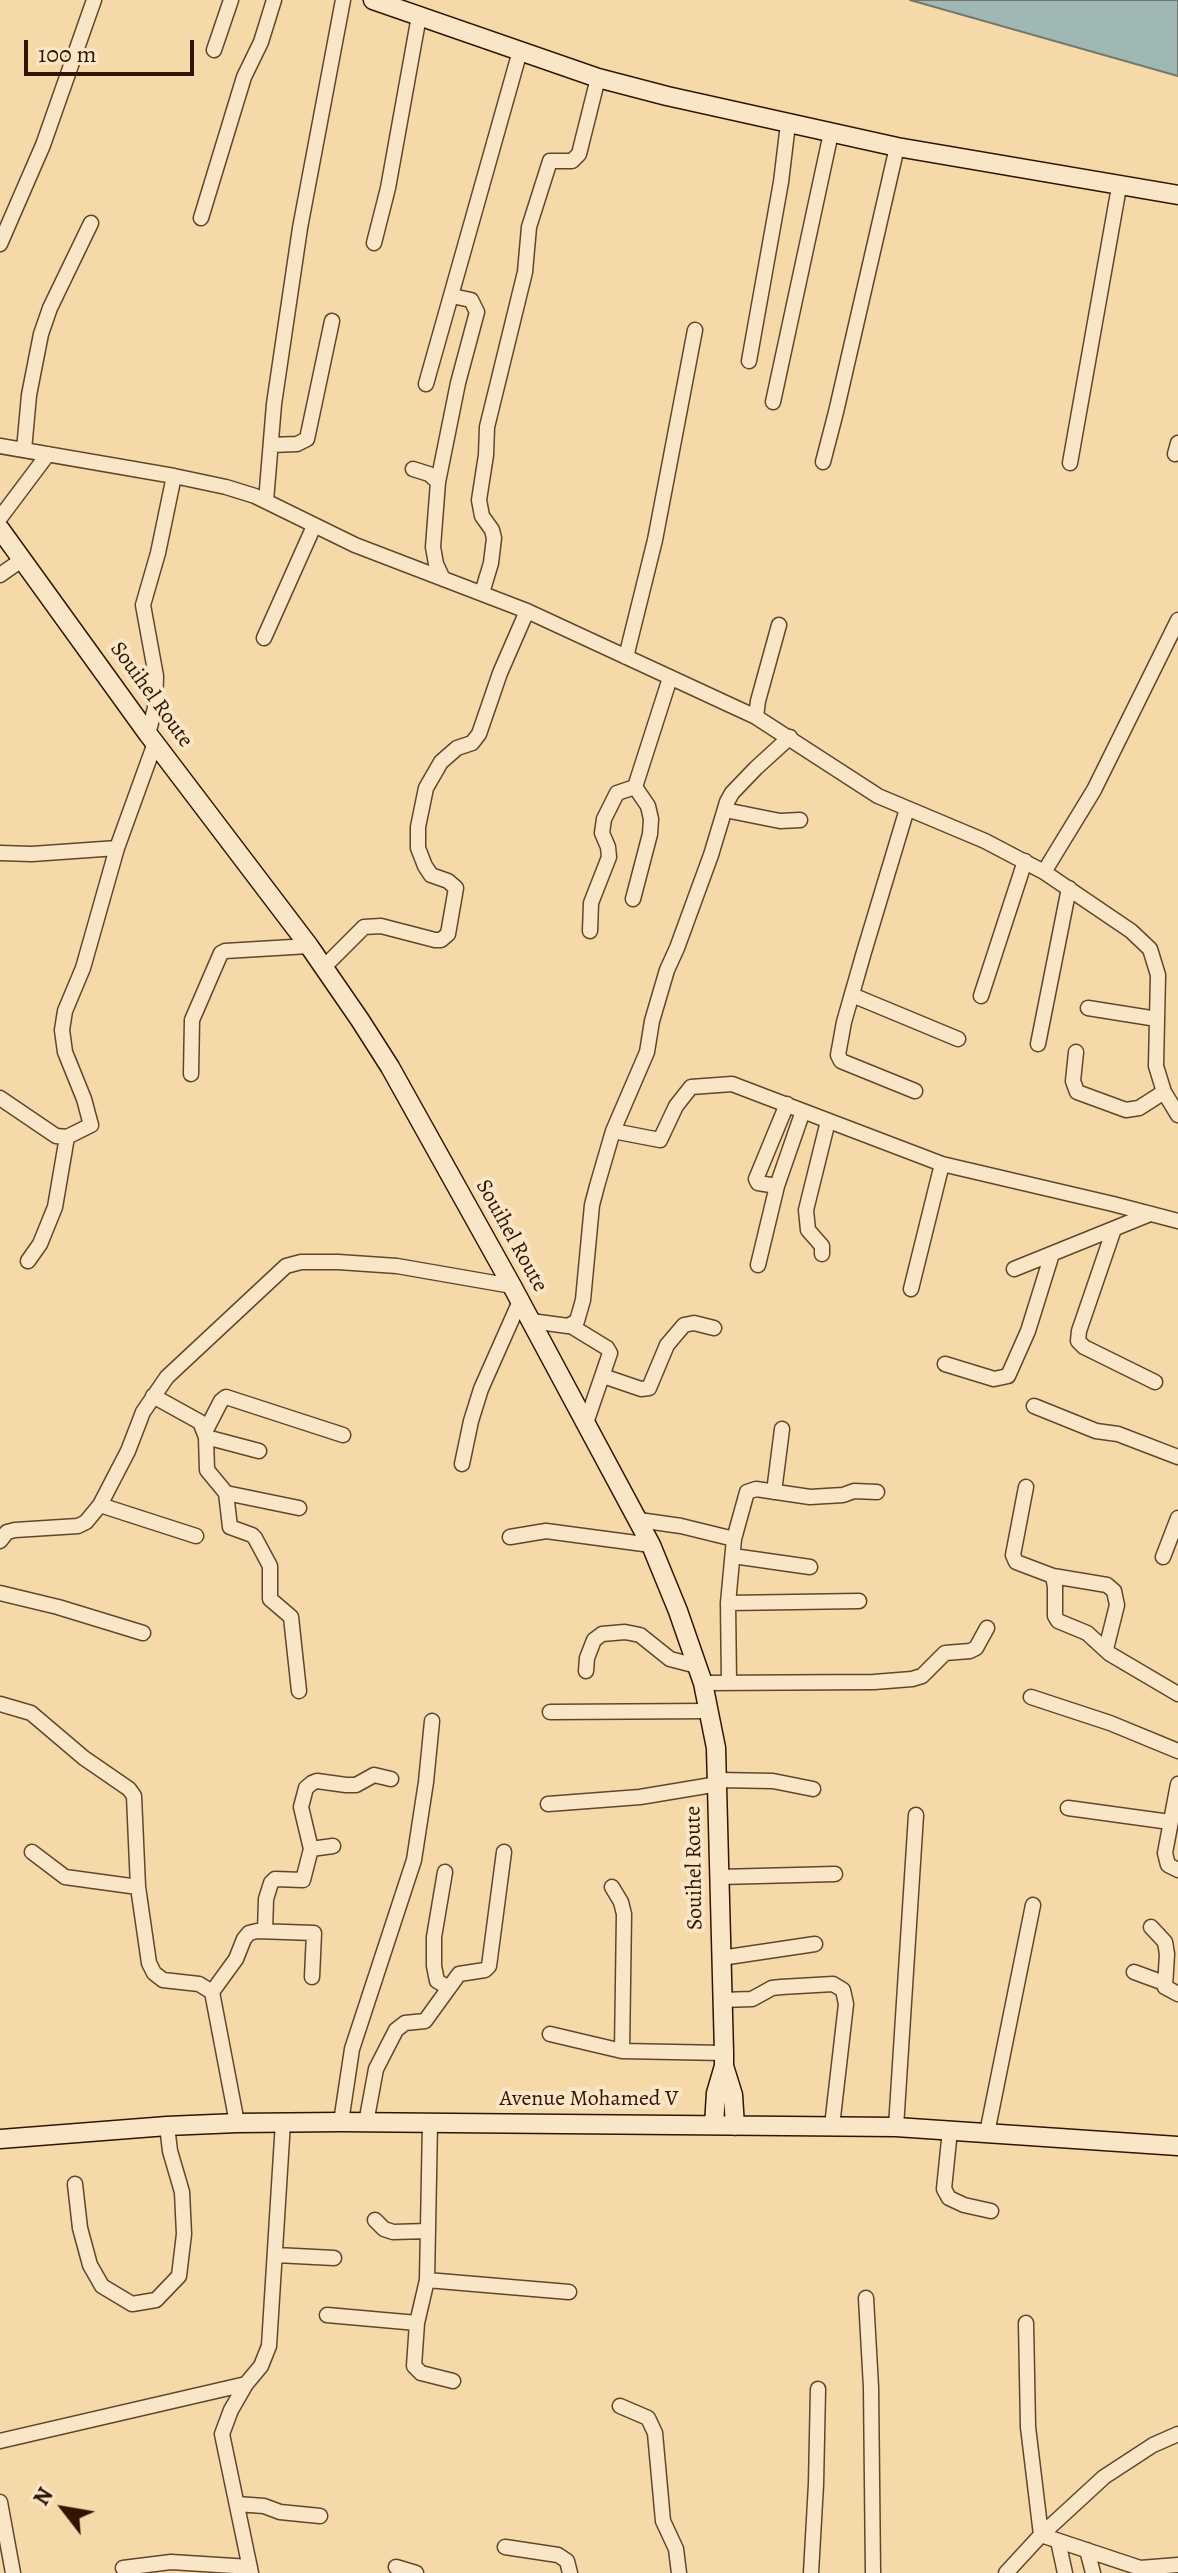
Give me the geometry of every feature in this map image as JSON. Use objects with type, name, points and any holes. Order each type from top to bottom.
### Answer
[{"type":"main road","points":[[373,0],[598,78],[897,147],[1178,195]]},
{"type":"main road","name":"Souihel Route","points":[[0,529],[309,946],[390,1067],[651,1545],[700,1674],[716,1748],[724,2060]]},
{"type":"main road","points":[[714,2125],[717,2084],[724,2060]]},
{"type":"main road","points":[[724,2060],[733,2095],[735,2126]]},
{"type":"main road","name":"Avenue Mohamed V","points":[[0,2139],[167,2126],[341,2122],[896,2127],[1178,2146]]},
{"type":"street","points":[[0,244],[43,145],[94,0]]},
{"type":"street","points":[[214,50],[231,0]]},
{"type":"street","points":[[201,218],[244,77],[261,42],[274,0]]},
{"type":"street","points":[[266,501],[274,404],[300,228],[343,0]]},
{"type":"street","points":[[374,243],[388,188],[419,16]]},
{"type":"street","points":[[426,384],[520,51]]},
{"type":"street","points":[[482,593],[494,538],[482,516],[479,500],[487,427],[525,272],[529,227],[550,161],[572,161],[579,154],[598,78]]},
{"type":"street","points":[[749,361],[781,182],[788,124]]},
{"type":"street","points":[[773,402],[831,133]]},
{"type":"street","points":[[823,462],[897,147]]},
{"type":"street","points":[[1070,463],[1119,187]]},
{"type":"street","points":[[24,450],[29,395],[41,334],[50,308],[91,223]]},
{"type":"street","points":[[443,579],[433,547],[438,482],[458,383],[477,312],[471,300],[452,296]]},
{"type":"street","points":[[271,445],[297,444],[307,439],[332,321]]},
{"type":"street","points":[[626,657],[655,540],[695,330]]},
{"type":"street","points":[[0,446],[239,490],[355,545],[527,611],[756,717],[878,796],[1025,861],[1131,931],[1150,949],[1158,975],[1156,1066],[1164,1092],[1178,1115]]},
{"type":"street","points":[[0,518],[48,454]]},
{"type":"street","points":[[413,469],[429,474],[438,482]]},
{"type":"street","points":[[0,1098],[56,1136],[67,1137],[91,1125],[65,1052],[62,1030],[65,1011],[83,968],[152,738],[156,676],[143,605],[158,553],[174,476]]},
{"type":"street","points":[[264,638],[314,526]]},
{"type":"street","points":[[0,575],[23,559]]},
{"type":"street","points":[[324,967],[364,927],[381,926],[435,940],[441,940],[448,934],[456,888],[448,881],[431,875],[418,848],[418,827],[426,788],[441,762],[457,748],[472,743],[479,734],[500,673],[527,611]]},
{"type":"street","points":[[1044,872],[1094,790],[1178,620]]},
{"type":"street","points":[[756,717],[779,625]]},
{"type":"street","points":[[635,787],[670,678]]},
{"type":"street","points":[[571,1326],[577,1321],[583,1300],[592,1205],[613,1131],[647,1052],[652,1021],[667,970],[725,810],[732,793],[790,737]]},
{"type":"street","points":[[633,899],[651,819],[648,806],[635,787]]},
{"type":"street","points":[[590,931],[591,903],[609,857],[602,833],[604,819],[617,793],[635,787]]},
{"type":"street","points":[[907,809],[844,1022],[838,1058],[915,1091]]},
{"type":"street","points":[[725,810],[780,821],[800,820]]},
{"type":"street","points":[[0,853],[41,854],[117,848]]},
{"type":"street","points":[[981,996],[1025,861]]},
{"type":"street","points":[[1038,1044],[1069,888]]},
{"type":"street","points":[[191,1074],[192,1020],[221,953],[309,946]]},
{"type":"street","points":[[852,995],[958,1039]]},
{"type":"street","points":[[1088,1008],[1157,1019]]},
{"type":"street","points":[[1076,1052],[1073,1081],[1077,1092],[1126,1110],[1139,1108],[1164,1092]]},
{"type":"street","points":[[613,1131],[660,1140],[676,1106],[691,1087],[732,1084],[942,1164],[1178,1221]]},
{"type":"street","points":[[777,1186],[758,1183],[756,1179],[787,1104]]},
{"type":"street","points":[[758,1265],[777,1186],[803,1111]]},
{"type":"street","points":[[822,1254],[822,1246],[808,1230],[805,1218],[828,1121]]},
{"type":"street","points":[[28,1261],[40,1244],[55,1207],[67,1137]]},
{"type":"street","points":[[911,1289],[942,1164]]},
{"type":"street","points":[[1014,1269],[1114,1229],[1144,1212]]},
{"type":"street","points":[[1114,1229],[1078,1341],[1084,1347],[1155,1382]]},
{"type":"street","points":[[945,1364],[994,1379],[1008,1376],[1025,1339],[1052,1254]]},
{"type":"street","points":[[2,1534],[24,1528],[78,1526],[86,1522],[100,1505],[153,1396],[167,1377],[286,1266],[301,1262],[397,1266],[516,1293],[481,1389],[462,1464]]},
{"type":"street","points":[[531,1321],[571,1326],[609,1350],[609,1358],[586,1423]]},
{"type":"street","points":[[603,1376],[641,1389],[649,1388],[667,1345],[684,1325],[694,1323],[714,1328]]},
{"type":"street","points":[[153,1396],[195,1417],[206,1434],[259,1451]]},
{"type":"street","points":[[299,1691],[291,1617],[268,1595],[269,1561],[252,1535],[230,1527],[226,1493],[207,1470],[206,1434],[221,1401],[226,1397],[343,1435]]},
{"type":"street","points":[[1034,1406],[1096,1431],[1118,1434],[1178,1457]]},
{"type":"street","points":[[774,1492],[782,1429]]},
{"type":"street","points":[[1026,1487],[1014,1560],[1053,1576],[1107,1585],[1114,1591],[1117,1605],[1106,1649]]},
{"type":"street","points":[[729,1682],[728,1603],[734,1539],[747,1492],[756,1489],[810,1497],[843,1495],[854,1491],[877,1492]]},
{"type":"street","points":[[226,1493],[299,1508]]},
{"type":"street","points":[[100,1505],[196,1536]]},
{"type":"street","points":[[1163,1557],[1178,1518]]},
{"type":"street","points":[[639,1520],[734,1539]]},
{"type":"street","points":[[510,1537],[546,1531],[651,1545]]},
{"type":"street","points":[[733,1556],[810,1567]]},
{"type":"street","points":[[1053,1576],[1055,1616],[1058,1621],[1087,1633],[1110,1654],[1178,1694]]},
{"type":"street","points":[[0,1593],[143,1633]]},
{"type":"street","points":[[728,1603],[859,1601]]},
{"type":"street","points":[[586,1671],[594,1640],[602,1634],[625,1632],[640,1635],[670,1659],[700,1674],[729,1682],[912,1679],[922,1676],[945,1653],[976,1648],[987,1628]]},
{"type":"street","points":[[1031,1697],[1110,1723],[1178,1751]]},
{"type":"street","points":[[0,1704],[31,1713],[84,1758],[129,1789],[134,1796],[138,1887],[149,1963],[154,1973],[163,1980],[199,1984],[212,1992]]},
{"type":"street","points":[[550,1712],[709,1711]]},
{"type":"street","points":[[341,2122],[352,2049],[414,1860],[432,1721]]},
{"type":"street","points":[[265,1931],[266,1899],[271,1883],[275,1879],[303,1880],[311,1849],[301,1807],[306,1788],[317,1781],[356,1785],[374,1775],[391,1779]]},
{"type":"street","points":[[548,1804],[640,1797],[718,1782],[773,1781],[813,1789]]},
{"type":"street","points":[[1178,1784],[1165,1859],[1168,1865],[1178,1870]]},
{"type":"street","points":[[1068,1808],[1170,1822]]},
{"type":"street","points":[[896,2127],[916,1815]]},
{"type":"street","points":[[311,1849],[333,1846]]},
{"type":"street","points":[[32,1852],[65,1877],[138,1887]]},
{"type":"street","points":[[366,2123],[376,2069],[396,2030],[405,2023],[425,2021],[459,1974],[485,1970],[489,1966],[504,1852]]},
{"type":"street","points":[[445,1872],[434,1937],[434,1966],[437,1981],[449,1988]]},
{"type":"street","points":[[720,1877],[835,1874]]},
{"type":"street","points":[[612,1887],[624,1914],[622,2051]]},
{"type":"street","points":[[987,2133],[1033,1905]]},
{"type":"street","points":[[1151,1927],[1165,1942],[1164,1983]]},
{"type":"street","points":[[237,2123],[212,1992],[236,1959],[249,1933],[314,1933],[312,1977]]},
{"type":"street","points":[[721,1958],[815,1944]]},
{"type":"street","points":[[1134,1972],[1164,1983],[1169,1990],[1178,1994]]},
{"type":"street","points":[[722,2000],[755,1998],[769,1989],[781,1987],[833,1984],[843,1990],[846,2004],[832,2126]]},
{"type":"street","points":[[550,2034],[622,2051],[724,2060]]},
{"type":"street","points":[[123,2568],[171,2562],[251,2570],[222,2434],[231,2410],[261,2366],[269,2346],[283,2122]]},
{"type":"street","points":[[430,2123],[427,2280],[417,2323],[413,2360],[416,2371],[453,2381]]},
{"type":"street","points":[[75,2184],[80,2228],[90,2265],[102,2286],[132,2304],[156,2300],[179,2276],[184,2234],[182,2192],[170,2151],[167,2126]]},
{"type":"street","points":[[950,2130],[944,2189],[949,2198],[991,2211]]},
{"type":"street","points":[[375,2220],[384,2229],[393,2232],[428,2231]]},
{"type":"street","points":[[276,2255],[334,2258]]},
{"type":"street","points":[[427,2280],[569,2292]]},
{"type":"street","points":[[866,2298],[871,2387],[873,2573]]},
{"type":"street","points":[[327,2315],[417,2323]]},
{"type":"street","points":[[1026,2323],[1028,2427],[1041,2535]]},
{"type":"street","points":[[0,2441],[246,2384]]},
{"type":"street","points":[[811,2573],[818,2389]]},
{"type":"street","points":[[620,2406],[648,2418],[655,2433],[663,2521],[676,2549],[679,2573]]},
{"type":"street","points":[[1011,2571],[1041,2535],[1119,2466],[1178,2434]]},
{"type":"street","points":[[0,2502],[13,2573]]},
{"type":"street","points":[[237,2504],[320,2516]]},
{"type":"street","points":[[1041,2535],[1140,2568],[1178,2565]]},
{"type":"street","points":[[1058,2541],[1065,2573]]},
{"type":"street","points":[[505,2547],[558,2555],[567,2561],[570,2573]]},
{"type":"street","points":[[1087,2550],[1093,2573]]},
{"type":"street","points":[[396,2567],[416,2573]]},
{"type":"water","points":[[910,0],[1178,0],[1178,76]]}]
